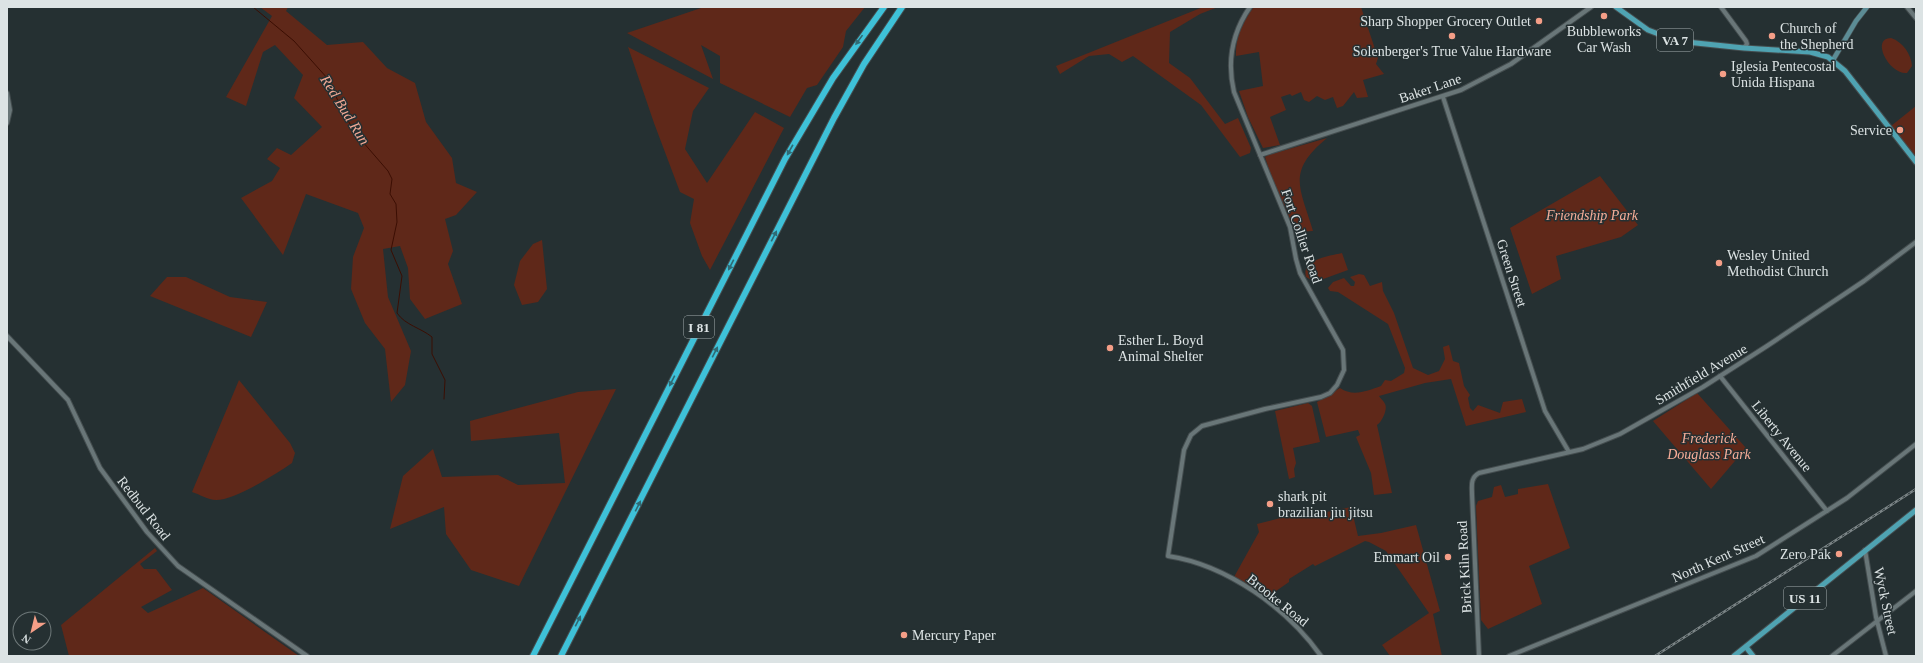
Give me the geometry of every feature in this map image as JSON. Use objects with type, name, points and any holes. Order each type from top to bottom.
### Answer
[{"type":"highway","name":"I 81","points":[[533,656],[785,159],[833,78],[884,7]]},
{"type":"highway","name":"I 81","points":[[561,656],[834,118],[864,64],[902,7]]},
{"type":"main road","name":"VA 7","points":[[1616,7],[1641,26],[1665,38],[1687,43],[1819,54],[1833,60],[1845,71],[1916,162]]},
{"type":"main road","points":[[1833,60],[1856,21],[1867,7]]},
{"type":"main road","name":"US 11","points":[[1734,656],[1916,510]]},
{"type":"main road","points":[[1746,647],[1753,656]]},
{"type":"street","name":"Fort Collier Road","points":[[1168,556],[1184,450],[1191,435],[1202,426],[1265,409],[1325,396],[1338,384],[1344,370],[1343,350],[1300,273],[1290,228],[1237,100],[1231,75],[1231,56],[1234,38],[1242,19],[1250,7]]},
{"type":"street","name":"Baker Lane","points":[[1260,154],[1443,97],[1466,88],[1506,67],[1591,7]]},
{"type":"street","points":[[1721,7],[1746,41],[1747,44],[1744,48]]},
{"type":"street","points":[[1907,7],[1916,18]]},
{"type":"street","points":[[7,93],[10,110],[7,123]]},
{"type":"street","name":"Green Street","points":[[1443,97],[1545,411],[1569,452]]},
{"type":"street","name":"Smithfield Avenue","points":[[1474,477],[1479,473],[1541,459],[1596,444],[1651,417],[1720,376],[1846,294],[1916,242]]},
{"type":"street","name":"Redbud Road","points":[[7,336],[68,400],[100,468],[137,519],[167,555],[178,566],[307,656]]},
{"type":"street","name":"Liberty Avenue","points":[[1720,376],[1826,511]]},
{"type":"street","name":"North Kent Street","points":[[1510,656],[1756,556],[1856,492],[1916,444]]},
{"type":"street","name":"Brick Kiln Road","points":[[1474,477],[1472,482],[1472,494],[1479,656]]},
{"type":"street","name":"Wyck Street","points":[[1865,550],[1877,621],[1886,656]]},
{"type":"street","name":"Brooke Road","points":[[1168,556],[1205,566],[1247,588],[1302,632],[1321,656]]},
{"type":"street","points":[[1832,656],[1916,591]]},
{"type":"green space","points":[[260,7],[288,7],[286,11],[327,45],[363,42],[387,68],[415,83],[426,122],[452,158],[456,183],[477,192],[456,215],[445,219],[453,251],[448,264],[462,304],[425,319],[410,299],[408,268],[400,246],[383,249],[388,297],[411,351],[405,385],[391,402],[385,349],[365,323],[351,289],[353,257],[364,228],[358,213],[306,194],[283,255],[241,198],[272,181],[280,168],[267,159],[277,148],[291,155],[322,127],[294,98],[303,75],[275,45],[263,52],[246,106],[226,97],[272,16]]},
{"type":"green space","points":[[704,7],[865,7],[846,31],[843,47],[817,85],[807,88],[790,117],[720,83],[720,56],[701,45],[713,79],[627,33]]},
{"type":"green space","points":[[1203,7],[1218,7],[1200,14],[1170,32],[1169,63],[1190,78],[1225,124],[1238,118],[1251,148],[1250,153],[1240,157],[1201,105],[1133,56],[1122,62],[1109,54],[1089,56],[1060,74],[1056,66]]},
{"type":"green space","points":[[1254,7],[1361,7],[1378,58],[1376,64],[1384,74],[1363,80],[1368,97],[1357,98],[1354,92],[1343,106],[1337,108],[1333,97],[1325,100],[1317,96],[1309,102],[1304,100],[1301,92],[1292,96],[1290,94],[1281,97],[1286,110],[1270,117],[1280,145],[1263,148],[1248,117],[1239,91],[1263,86],[1259,52],[1236,56],[1240,30]]},
{"type":"green space","points":[[1891,38],[1903,45],[1910,57],[1912,66],[1907,73],[1900,72],[1894,68],[1888,63],[1884,56],[1882,44],[1885,40]]},
{"type":"green space","points":[[628,47],[709,88],[693,111],[685,149],[707,183],[755,112],[784,128],[710,270],[702,256],[690,223],[694,199],[680,192]]},
{"type":"green space","points":[[1916,106],[1916,157],[1891,126]]},
{"type":"green space","points":[[1327,138],[1314,150],[1301,171],[1301,191],[1313,231],[1296,232],[1272,179],[1265,157]]},
{"type":"green space","name":"Friendship Park","points":[[1600,176],[1638,225],[1621,237],[1556,256],[1561,279],[1532,294],[1510,228]]},
{"type":"green space","points":[[542,240],[547,289],[538,302],[522,305],[514,285],[520,261],[533,244]]},
{"type":"green space","points":[[1342,253],[1348,270],[1315,282],[1306,277],[1308,266],[1312,262],[1324,257]]},
{"type":"green space","points":[[1359,274],[1364,275],[1370,286],[1382,282],[1383,291],[1394,313],[1413,368],[1428,375],[1439,371],[1445,359],[1443,347],[1449,345],[1453,361],[1459,363],[1464,386],[1470,395],[1468,398],[1470,408],[1473,411],[1478,405],[1500,413],[1503,402],[1522,399],[1526,412],[1466,426],[1451,379],[1425,383],[1379,396],[1386,406],[1386,409],[1383,418],[1377,425],[1392,493],[1374,495],[1371,473],[1356,437],[1360,435],[1358,430],[1326,437],[1317,402],[1340,388],[1345,391],[1355,393],[1365,391],[1381,386],[1385,380],[1391,381],[1404,373],[1405,368],[1388,324],[1338,292],[1330,291],[1328,288],[1333,282],[1344,278],[1351,286],[1354,286],[1355,282],[1350,277]]},
{"type":"green space","points":[[167,277],[186,277],[230,297],[267,302],[251,337],[150,296]]},
{"type":"green space","points":[[239,380],[290,443],[295,453],[292,463],[255,486],[224,499],[210,499],[192,492]]},
{"type":"green space","points":[[616,389],[519,586],[471,570],[446,534],[444,507],[390,529],[403,476],[433,449],[442,477],[498,475],[518,485],[565,483],[559,433],[471,441],[470,421],[578,392]]},
{"type":"green space","name":"Frederick Douglass Park","points":[[1697,393],[1746,448],[1711,489],[1653,421]]},
{"type":"green space","points":[[1308,403],[1312,406],[1320,442],[1293,448],[1296,463],[1294,469],[1295,477],[1289,479],[1275,411]]},
{"type":"green space","points":[[1548,484],[1570,548],[1529,566],[1542,604],[1488,629],[1481,620],[1476,506],[1478,501],[1492,497],[1494,487],[1501,485],[1505,497],[1518,494],[1518,489]]},
{"type":"green space","points":[[1351,507],[1358,536],[1381,533],[1416,525],[1440,611],[1433,614],[1442,656],[1390,656],[1382,645],[1429,613],[1386,551],[1369,542],[1365,541],[1315,566],[1313,564],[1289,579],[1289,582],[1266,598],[1234,577],[1259,532],[1257,524],[1292,515],[1302,517]]},
{"type":"green space","points":[[155,548],[157,551],[140,564],[144,569],[156,569],[172,590],[141,607],[148,613],[203,588],[299,656],[69,656],[61,625]]},
{"type":"waterway","name":"Red Bud Run","points":[[253,7],[294,41],[328,79],[344,114],[356,134],[388,171],[392,179],[390,194],[396,204],[397,222],[391,250],[402,276],[397,313],[404,321],[432,337],[432,354],[445,380],[444,399]]},
{"type":"railway","points":[[1655,656],[1916,489]]},
{"type":"place","name":"Bubbleworks Car Wash","points":[[1604,16]]},
{"type":"place","name":"Sharp Shopper Grocery Outlet","points":[[1539,21]]},
{"type":"place","name":"Solenberger's True Value Hardware","points":[[1452,36]]},
{"type":"place","name":"Church of the Shepherd","points":[[1772,36]]},
{"type":"place","name":"Iglesia Pentecostal Unida Hispana","points":[[1723,74]]},
{"type":"place","name":"Service","points":[[1900,130]]},
{"type":"place","name":"Wesley United Methodist Church","points":[[1719,263]]},
{"type":"place","name":"Esther L. Boyd Animal Shelter","points":[[1110,348]]},
{"type":"place","name":"shark pit brazilian jiu jitsu","points":[[1270,504]]},
{"type":"place","name":"Zero Pak","points":[[1839,554]]},
{"type":"place","name":"Emmart Oil","points":[[1448,557]]},
{"type":"place","name":"Mercury Paper","points":[[904,635]]}]
